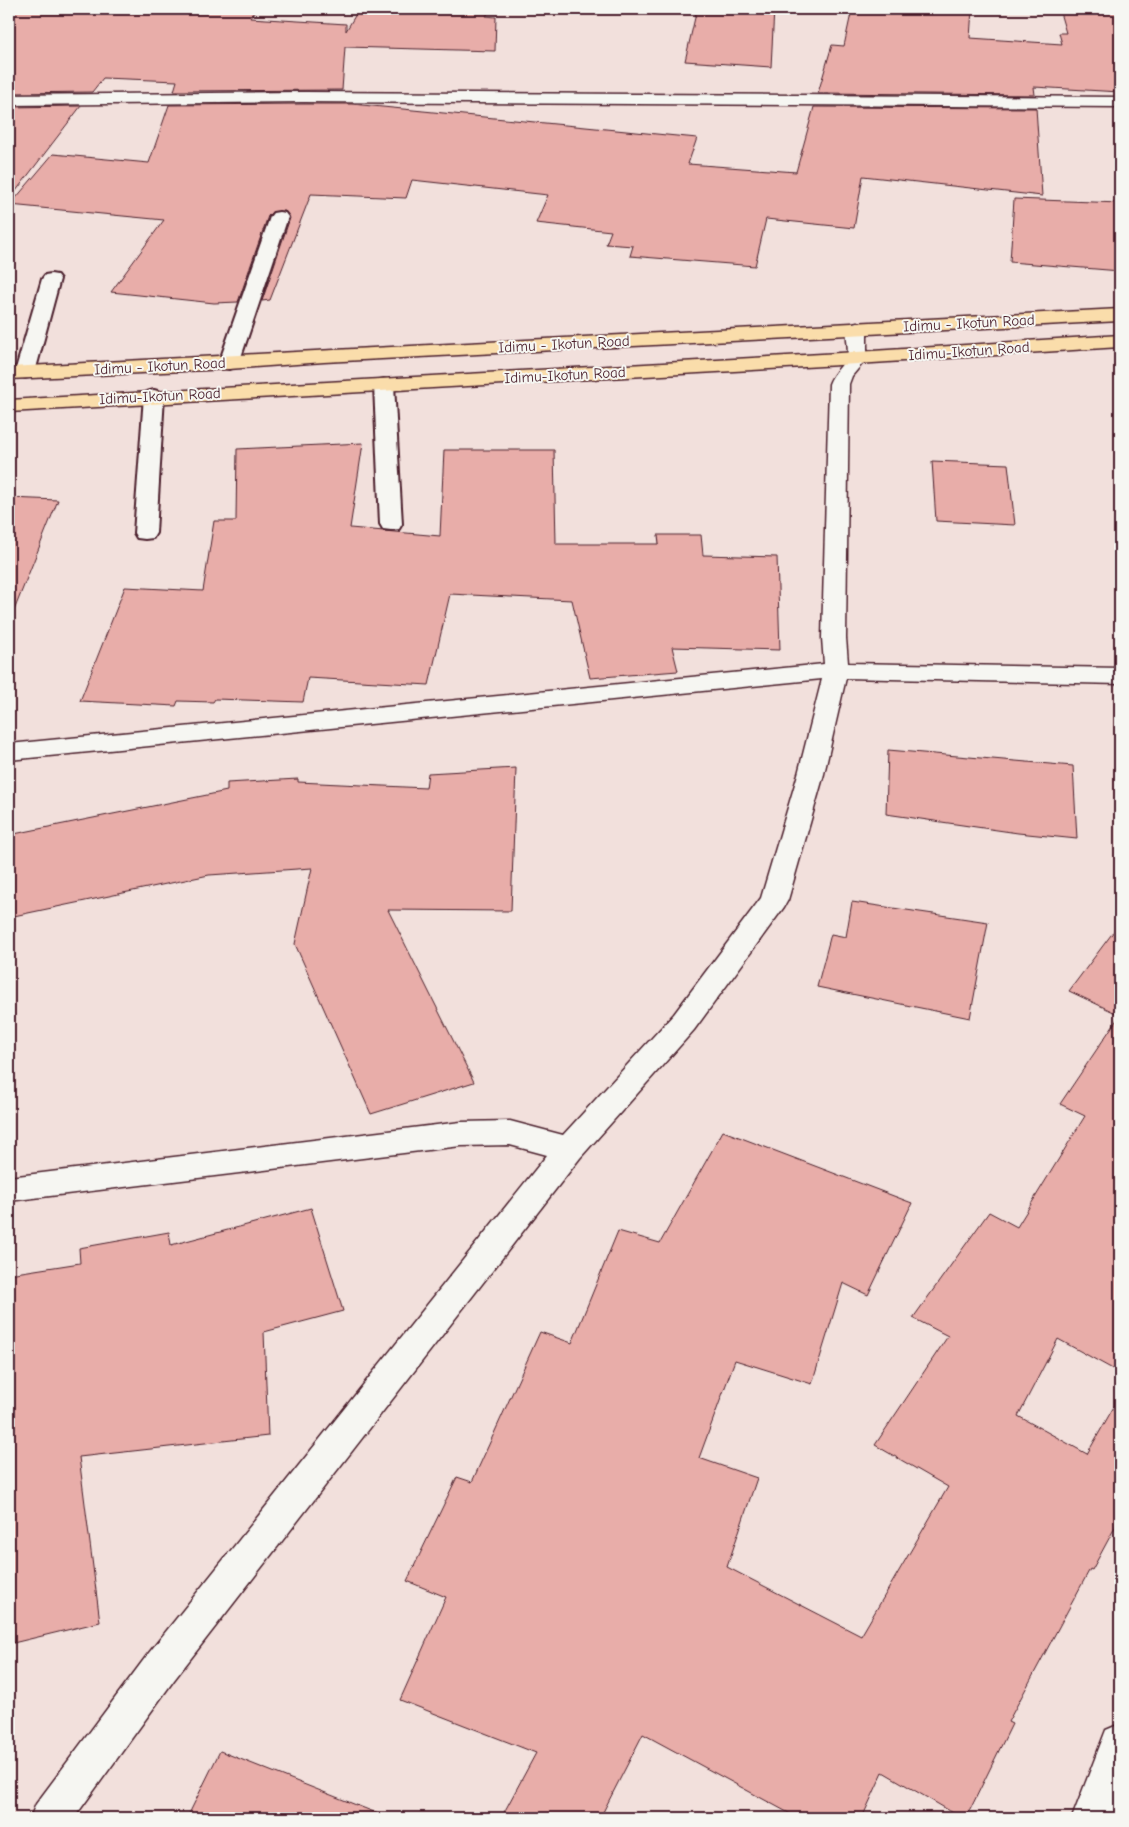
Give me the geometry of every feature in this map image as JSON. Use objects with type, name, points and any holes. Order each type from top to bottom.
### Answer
[{"type":"main road","name":"Idimu - Ikotun Road","points":[[17,372],[229,363],[324,356],[1120,315]]},
{"type":"main road","name":"Idimu-Ikotun Road","points":[[9,406],[154,396],[857,358],[1120,341]]},
{"type":"street","points":[[9,100],[303,97],[1120,102]]},
{"type":"street","points":[[50,1818],[161,1667],[569,1149],[684,1022],[774,900],[811,774],[836,670],[834,638],[839,384],[842,375],[857,358],[857,328]]},
{"type":"street","points":[[9,752],[836,670],[1120,676]]},
{"type":"street","points":[[9,1189],[461,1134],[510,1133],[569,1149]]},
{"type":"street","points":[[1092,1818],[1120,1743]]},
{"type":"lane","points":[[229,363],[279,217]]},
{"type":"lane","points":[[17,372],[51,279]]},
{"type":"lane","points":[[384,385],[391,524]]},
{"type":"lane","points":[[145,533],[154,396]]},
{"type":"building","points":[[9,9],[256,9],[250,18],[346,24],[346,31],[359,9],[426,13],[428,9],[491,9],[486,16],[496,17],[495,51],[345,47],[342,90],[174,91],[177,81],[103,78],[92,92],[9,93]]},
{"type":"building","points":[[697,9],[774,9],[771,67],[685,61]]},
{"type":"building","points":[[852,9],[972,9],[970,38],[1062,44],[1059,33],[1066,33],[1059,9],[1120,9],[1120,92],[1034,87],[1035,95],[818,93],[832,45],[844,46]]},
{"type":"building","points":[[352,104],[697,138],[688,164],[796,172],[814,107],[1036,108],[1042,196],[863,176],[854,228],[766,219],[755,266],[630,256],[633,246],[606,244],[611,231],[536,223],[548,195],[412,180],[406,198],[311,194],[270,300],[262,301],[290,218],[285,211],[272,212],[268,216],[238,302],[214,303],[111,292],[164,220],[10,205],[53,154],[149,163],[169,105]]},
{"type":"building","points":[[81,106],[9,200],[9,107]]},
{"type":"building","points":[[1014,199],[1120,203],[1120,271],[1010,262]]},
{"type":"building","points":[[363,443],[350,528],[440,536],[444,450],[554,450],[556,544],[659,544],[658,535],[701,535],[703,555],[777,557],[780,650],[672,647],[678,671],[590,678],[572,600],[450,594],[429,685],[308,678],[303,702],[215,699],[213,702],[178,701],[176,706],[80,701],[125,587],[203,591],[214,521],[236,521],[237,449]]},
{"type":"building","points":[[932,461],[1008,464],[1015,525],[936,521]]},
{"type":"building","points":[[9,498],[58,500],[11,618],[9,618]]},
{"type":"building","points":[[888,750],[1073,766],[1077,839],[1018,833],[886,814]]},
{"type":"building","points":[[516,768],[511,911],[388,910],[474,1082],[371,1114],[295,944],[312,868],[209,875],[9,917],[9,835],[227,791],[227,783],[298,779],[298,782],[426,788],[428,773]]},
{"type":"building","points":[[852,902],[988,922],[970,1018],[817,987],[831,934],[846,937]]},
{"type":"building","points":[[1120,923],[1120,1015],[1069,991]]},
{"type":"building","points":[[1120,1015],[1120,1373],[1058,1339],[1018,1416],[1087,1454],[1120,1396],[1120,1518],[1092,1570],[1090,1569],[1008,1722],[1012,1724],[966,1818],[962,1818],[883,1772],[862,1818],[798,1818],[643,1734],[600,1818],[501,1818],[536,1753],[400,1700],[446,1597],[407,1581],[457,1477],[472,1482],[540,1332],[572,1343],[618,1231],[660,1243],[723,1131],[912,1203],[868,1295],[843,1283],[812,1384],[735,1360],[699,1458],[757,1478],[727,1567],[861,1636],[948,1487],[875,1445],[948,1336],[913,1318],[989,1212],[1017,1227],[1085,1116],[1060,1104]]},
{"type":"building","points":[[311,1208],[343,1311],[264,1332],[268,1436],[79,1457],[100,1622],[9,1644],[9,1274],[80,1263],[79,1248],[169,1232],[171,1245]]},
{"type":"building","points":[[220,1751],[384,1816],[384,1818],[187,1818]]}]
